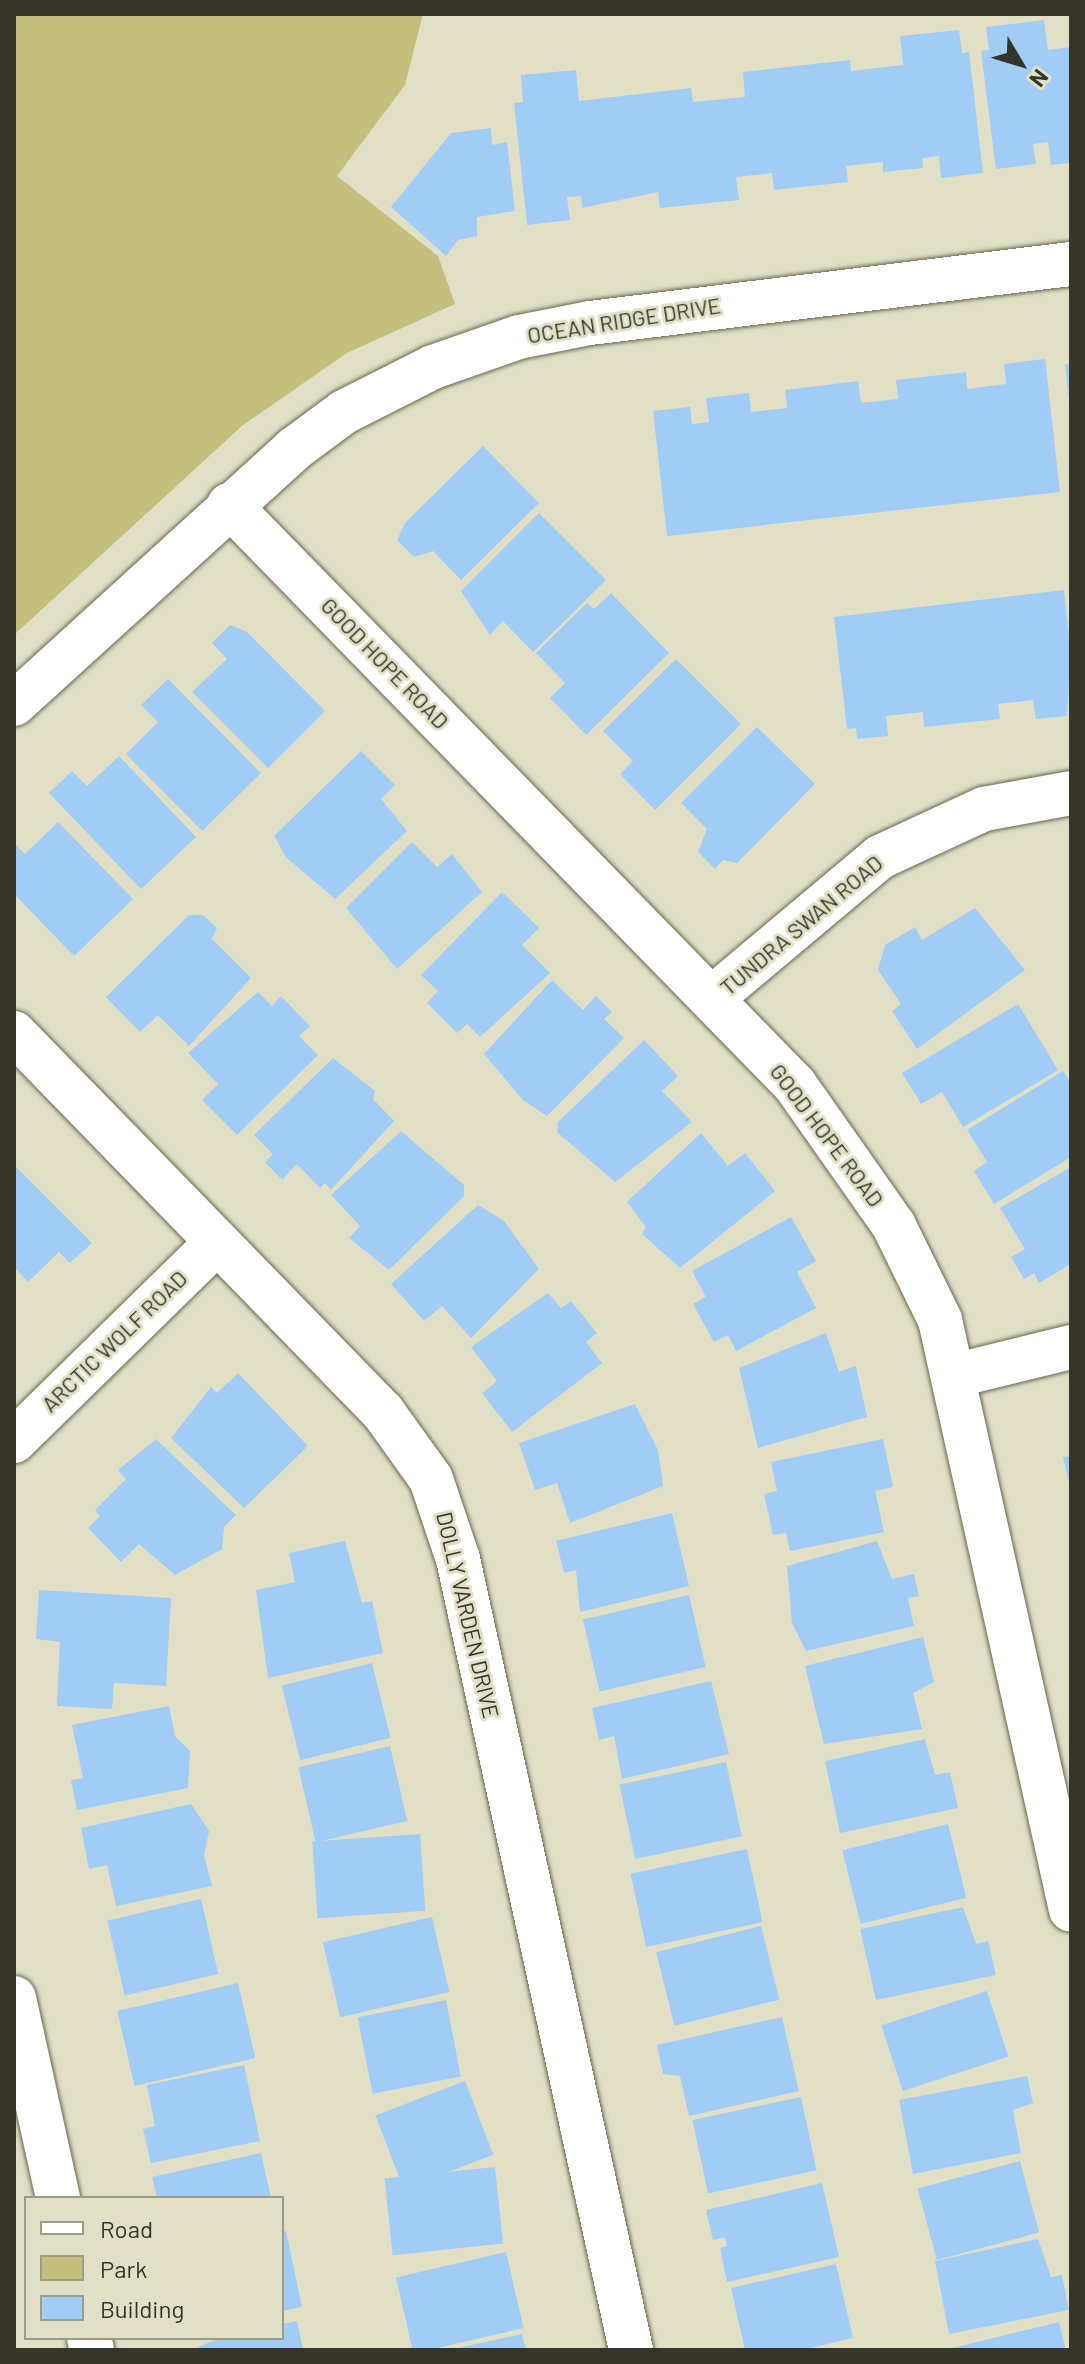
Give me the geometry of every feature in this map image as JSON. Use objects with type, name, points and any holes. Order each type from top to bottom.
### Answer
[{"type":"street","name":"OCEAN RIDGE DRIVE","points":[[14,704],[229,505],[344,412],[433,367],[519,337],[674,310],[1071,264]]},
{"type":"street","name":"GOOD HOPE ROAD","points":[[229,505],[795,1085],[894,1226],[940,1320],[1069,1896]]},
{"type":"street","name":"TUNDRA SWAN ROAD","points":[[712,998],[880,857],[984,809],[1071,793]]},
{"type":"street","name":"DOLLY VARDEN DRIVE","points":[[14,1033],[383,1412],[431,1479],[448,1519],[631,2350]]},
{"type":"street","name":"ARCTIC WOLF ROAD","points":[[14,1441],[216,1243]]},
{"type":"street","points":[[953,1376],[1071,1347]]},
{"type":"street","points":[[14,1998],[58,2196]]},
{"type":"green space","points":[[14,14],[423,14],[405,85],[337,176],[438,256],[455,304],[347,353],[243,425],[14,635]]},
{"type":"building","points":[[1044,20],[1048,50],[1071,47],[1071,163],[1051,165],[1048,142],[1033,144],[1036,164],[996,169],[981,51],[989,50],[986,27]]},
{"type":"building","points":[[959,30],[962,53],[969,52],[983,173],[941,178],[939,156],[922,158],[923,168],[883,172],[883,162],[846,166],[848,182],[774,190],[772,173],[736,177],[739,200],[660,208],[658,192],[582,208],[581,196],[567,197],[570,220],[527,225],[514,103],[523,102],[521,75],[576,70],[579,101],[691,88],[693,102],[745,97],[743,72],[850,60],[851,71],[903,65],[900,36]]},
{"type":"building","points":[[491,128],[492,145],[507,142],[515,211],[477,217],[477,236],[458,240],[446,256],[391,207],[451,133]]},
{"type":"building","points":[[1045,359],[1060,492],[667,536],[653,411],[690,407],[692,424],[709,422],[706,398],[749,393],[751,412],[787,408],[785,390],[858,381],[861,403],[898,399],[896,380],[966,372],[967,389],[1006,384],[1004,364]]},
{"type":"building","points":[[1065,364],[1071,364],[1069,403]]},
{"type":"building","points":[[483,446],[539,503],[461,580],[433,551],[414,557],[397,540],[405,523]]},
{"type":"building","points":[[539,513],[606,580],[533,652],[503,621],[490,635],[461,591]]},
{"type":"building","points":[[1064,590],[1071,655],[1067,716],[1036,719],[1033,700],[998,704],[1000,719],[924,727],[923,712],[886,716],[888,736],[857,739],[856,728],[847,729],[834,617]]},
{"type":"building","points":[[611,593],[669,653],[586,735],[550,698],[565,683],[536,653],[587,603],[594,609]]},
{"type":"building","points":[[230,625],[247,632],[325,711],[268,768],[192,692],[227,659],[212,643]]},
{"type":"building","points":[[676,659],[741,724],[655,810],[620,774],[633,761],[603,731]]},
{"type":"building","points":[[168,679],[261,773],[202,831],[126,754],[158,722],[141,705]]},
{"type":"building","points":[[757,727],[815,784],[737,863],[723,860],[715,869],[698,852],[707,829],[681,803]]},
{"type":"building","points":[[361,751],[395,785],[381,799],[407,831],[335,899],[286,857],[274,836]]},
{"type":"building","points":[[119,756],[196,837],[141,889],[49,793],[72,771],[87,786]]},
{"type":"building","points":[[58,822],[133,899],[74,956],[14,894],[14,843],[25,854]]},
{"type":"building","points":[[412,842],[437,867],[452,854],[482,892],[397,969],[346,908]]},
{"type":"building","points":[[502,892],[539,928],[522,945],[550,973],[480,1037],[467,1024],[457,1033],[427,1003],[438,991],[421,975]]},
{"type":"building","points":[[975,908],[1025,970],[917,1049],[892,1011],[901,1004],[878,970],[885,945],[915,927],[922,940]]},
{"type":"building","points":[[189,915],[203,915],[217,928],[212,939],[251,978],[189,1046],[158,1015],[140,1032],[106,997]]},
{"type":"building","points":[[552,980],[583,1010],[596,996],[612,1012],[604,1019],[624,1038],[547,1116],[523,1100],[484,1054]]},
{"type":"building","points":[[258,992],[272,1006],[281,996],[310,1026],[299,1036],[318,1055],[237,1135],[202,1100],[218,1084],[188,1053]]},
{"type":"building","points":[[1018,1004],[1058,1070],[963,1127],[942,1092],[921,1104],[902,1073]]},
{"type":"building","points":[[644,1040],[678,1076],[662,1091],[692,1122],[615,1182],[557,1132],[558,1122]]},
{"type":"building","points":[[333,1058],[375,1091],[373,1099],[394,1121],[331,1190],[325,1183],[320,1188],[297,1164],[282,1180],[265,1162],[273,1154],[254,1135]]},
{"type":"building","points":[[1063,1071],[1071,1083],[1071,1157],[994,1204],[974,1171],[987,1162],[967,1130]]},
{"type":"building","points":[[401,1131],[464,1185],[464,1196],[389,1270],[349,1238],[360,1226],[331,1195]]},
{"type":"building","points":[[701,1133],[728,1166],[745,1153],[775,1191],[680,1268],[642,1234],[646,1227],[627,1202]]},
{"type":"building","points":[[14,1165],[92,1243],[70,1263],[59,1252],[28,1282],[14,1267]]},
{"type":"building","points":[[1071,1167],[1071,1264],[1039,1283],[1034,1273],[1024,1279],[1011,1257],[1025,1249],[1000,1208]]},
{"type":"building","points":[[478,1205],[504,1221],[539,1269],[471,1338],[442,1306],[424,1321],[391,1284]]},
{"type":"building","points":[[791,1217],[816,1261],[797,1272],[816,1308],[736,1351],[728,1335],[714,1342],[693,1304],[706,1297],[692,1271]]},
{"type":"building","points":[[548,1293],[561,1308],[571,1301],[597,1333],[586,1342],[602,1363],[512,1432],[482,1393],[497,1381],[471,1347]]},
{"type":"building","points":[[826,1333],[839,1372],[856,1366],[867,1417],[758,1448],[739,1368]]},
{"type":"building","points":[[238,1373],[308,1446],[244,1508],[171,1438],[211,1387],[217,1393]]},
{"type":"building","points":[[635,1404],[658,1450],[663,1486],[570,1523],[557,1483],[535,1490],[519,1443]]},
{"type":"building","points":[[156,1439],[236,1515],[224,1527],[222,1549],[175,1575],[139,1544],[121,1562],[88,1528],[100,1516],[95,1510],[126,1479],[118,1470]]},
{"type":"building","points":[[883,1439],[893,1487],[875,1491],[884,1532],[790,1551],[786,1533],[773,1535],[764,1494],[777,1491],[771,1462]]},
{"type":"building","points":[[1071,1456],[1071,1486],[1070,1486],[1063,1457]]},
{"type":"building","points":[[672,1513],[689,1586],[580,1612],[576,1570],[564,1573],[556,1541]]},
{"type":"building","points":[[345,1541],[362,1603],[372,1601],[383,1653],[268,1678],[256,1590],[295,1582],[289,1553]]},
{"type":"building","points":[[877,1541],[892,1579],[914,1574],[919,1596],[908,1598],[914,1626],[806,1651],[792,1623],[787,1566]]},
{"type":"building","points":[[39,1590],[171,1598],[166,1686],[114,1683],[112,1709],[57,1706],[60,1642],[36,1639]]},
{"type":"building","points":[[689,1595],[706,1667],[599,1692],[583,1620]]},
{"type":"building","points":[[923,1637],[934,1682],[913,1693],[922,1729],[824,1744],[805,1666]]},
{"type":"building","points":[[372,1663],[391,1738],[300,1760],[282,1685]]},
{"type":"building","points":[[711,1681],[729,1754],[622,1779],[614,1736],[599,1740],[592,1708]]},
{"type":"building","points":[[169,1706],[175,1736],[190,1751],[188,1788],[77,1810],[71,1780],[83,1778],[72,1725]]},
{"type":"building","points":[[925,1739],[935,1775],[950,1772],[958,1808],[840,1833],[825,1761]]},
{"type":"building","points":[[390,1746],[407,1821],[316,1842],[298,1767]]},
{"type":"building","points":[[726,1762],[742,1836],[635,1859],[619,1785]]},
{"type":"building","points":[[191,1804],[209,1831],[204,1855],[212,1886],[116,1906],[107,1865],[89,1869],[81,1828]]},
{"type":"building","points":[[948,1824],[966,1898],[861,1924],[842,1850]]},
{"type":"building","points":[[420,1834],[425,1911],[318,1918],[312,1842]]},
{"type":"building","points":[[747,1849],[763,1922],[646,1947],[631,1874]]},
{"type":"building","points":[[201,1899],[218,1974],[125,1996],[107,1921]]},
{"type":"building","points":[[963,1907],[976,1944],[988,1941],[996,1975],[876,2000],[860,1929]]},
{"type":"building","points":[[432,1917],[449,1992],[340,2017],[323,1942]]},
{"type":"building","points":[[761,1926],[779,2000],[675,2026],[656,1952]]},
{"type":"building","points":[[238,1983],[255,2058],[134,2086],[117,2011]]},
{"type":"building","points":[[987,1991],[1008,2057],[903,2091],[881,2025]]},
{"type":"building","points":[[446,2000],[461,2077],[373,2094],[358,2017]]},
{"type":"building","points":[[782,2017],[799,2091],[689,2116],[680,2076],[663,2074],[657,2045]]},
{"type":"building","points":[[244,2065],[260,2141],[151,2163],[143,2129],[155,2126],[147,2085]]},
{"type":"building","points":[[1027,2076],[1033,2103],[1013,2110],[1021,2153],[913,2174],[899,2100]]},
{"type":"building","points":[[465,2081],[493,2155],[404,2189],[375,2115]]},
{"type":"building","points":[[801,2097],[817,2170],[708,2193],[692,2120]]},
{"type":"building","points":[[261,2153],[271,2196],[157,2196],[152,2177]]},
{"type":"building","points":[[1020,2161],[1039,2232],[937,2260],[918,2188]]},
{"type":"building","points":[[495,2167],[503,2244],[393,2255],[385,2179]]},
{"type":"building","points":[[822,2183],[839,2257],[727,2282],[720,2248],[727,2246],[725,2237],[713,2240],[706,2210]]},
{"type":"building","points":[[284,2232],[302,2307],[284,2311]]},
{"type":"building","points":[[1038,2239],[1051,2277],[1062,2275],[1069,2310],[949,2334],[935,2261]]},
{"type":"building","points":[[506,2252],[524,2328],[428,2350],[413,2350],[396,2277]]},
{"type":"building","points":[[836,2264],[853,2338],[802,2350],[745,2350],[731,2288]]},
{"type":"building","points":[[297,2321],[303,2350],[191,2350],[215,2340],[284,2340],[284,2324]]},
{"type":"building","points":[[1059,2322],[1066,2350],[949,2350],[949,2349]]},
{"type":"building","points":[[522,2334],[526,2350],[453,2349]]}]
